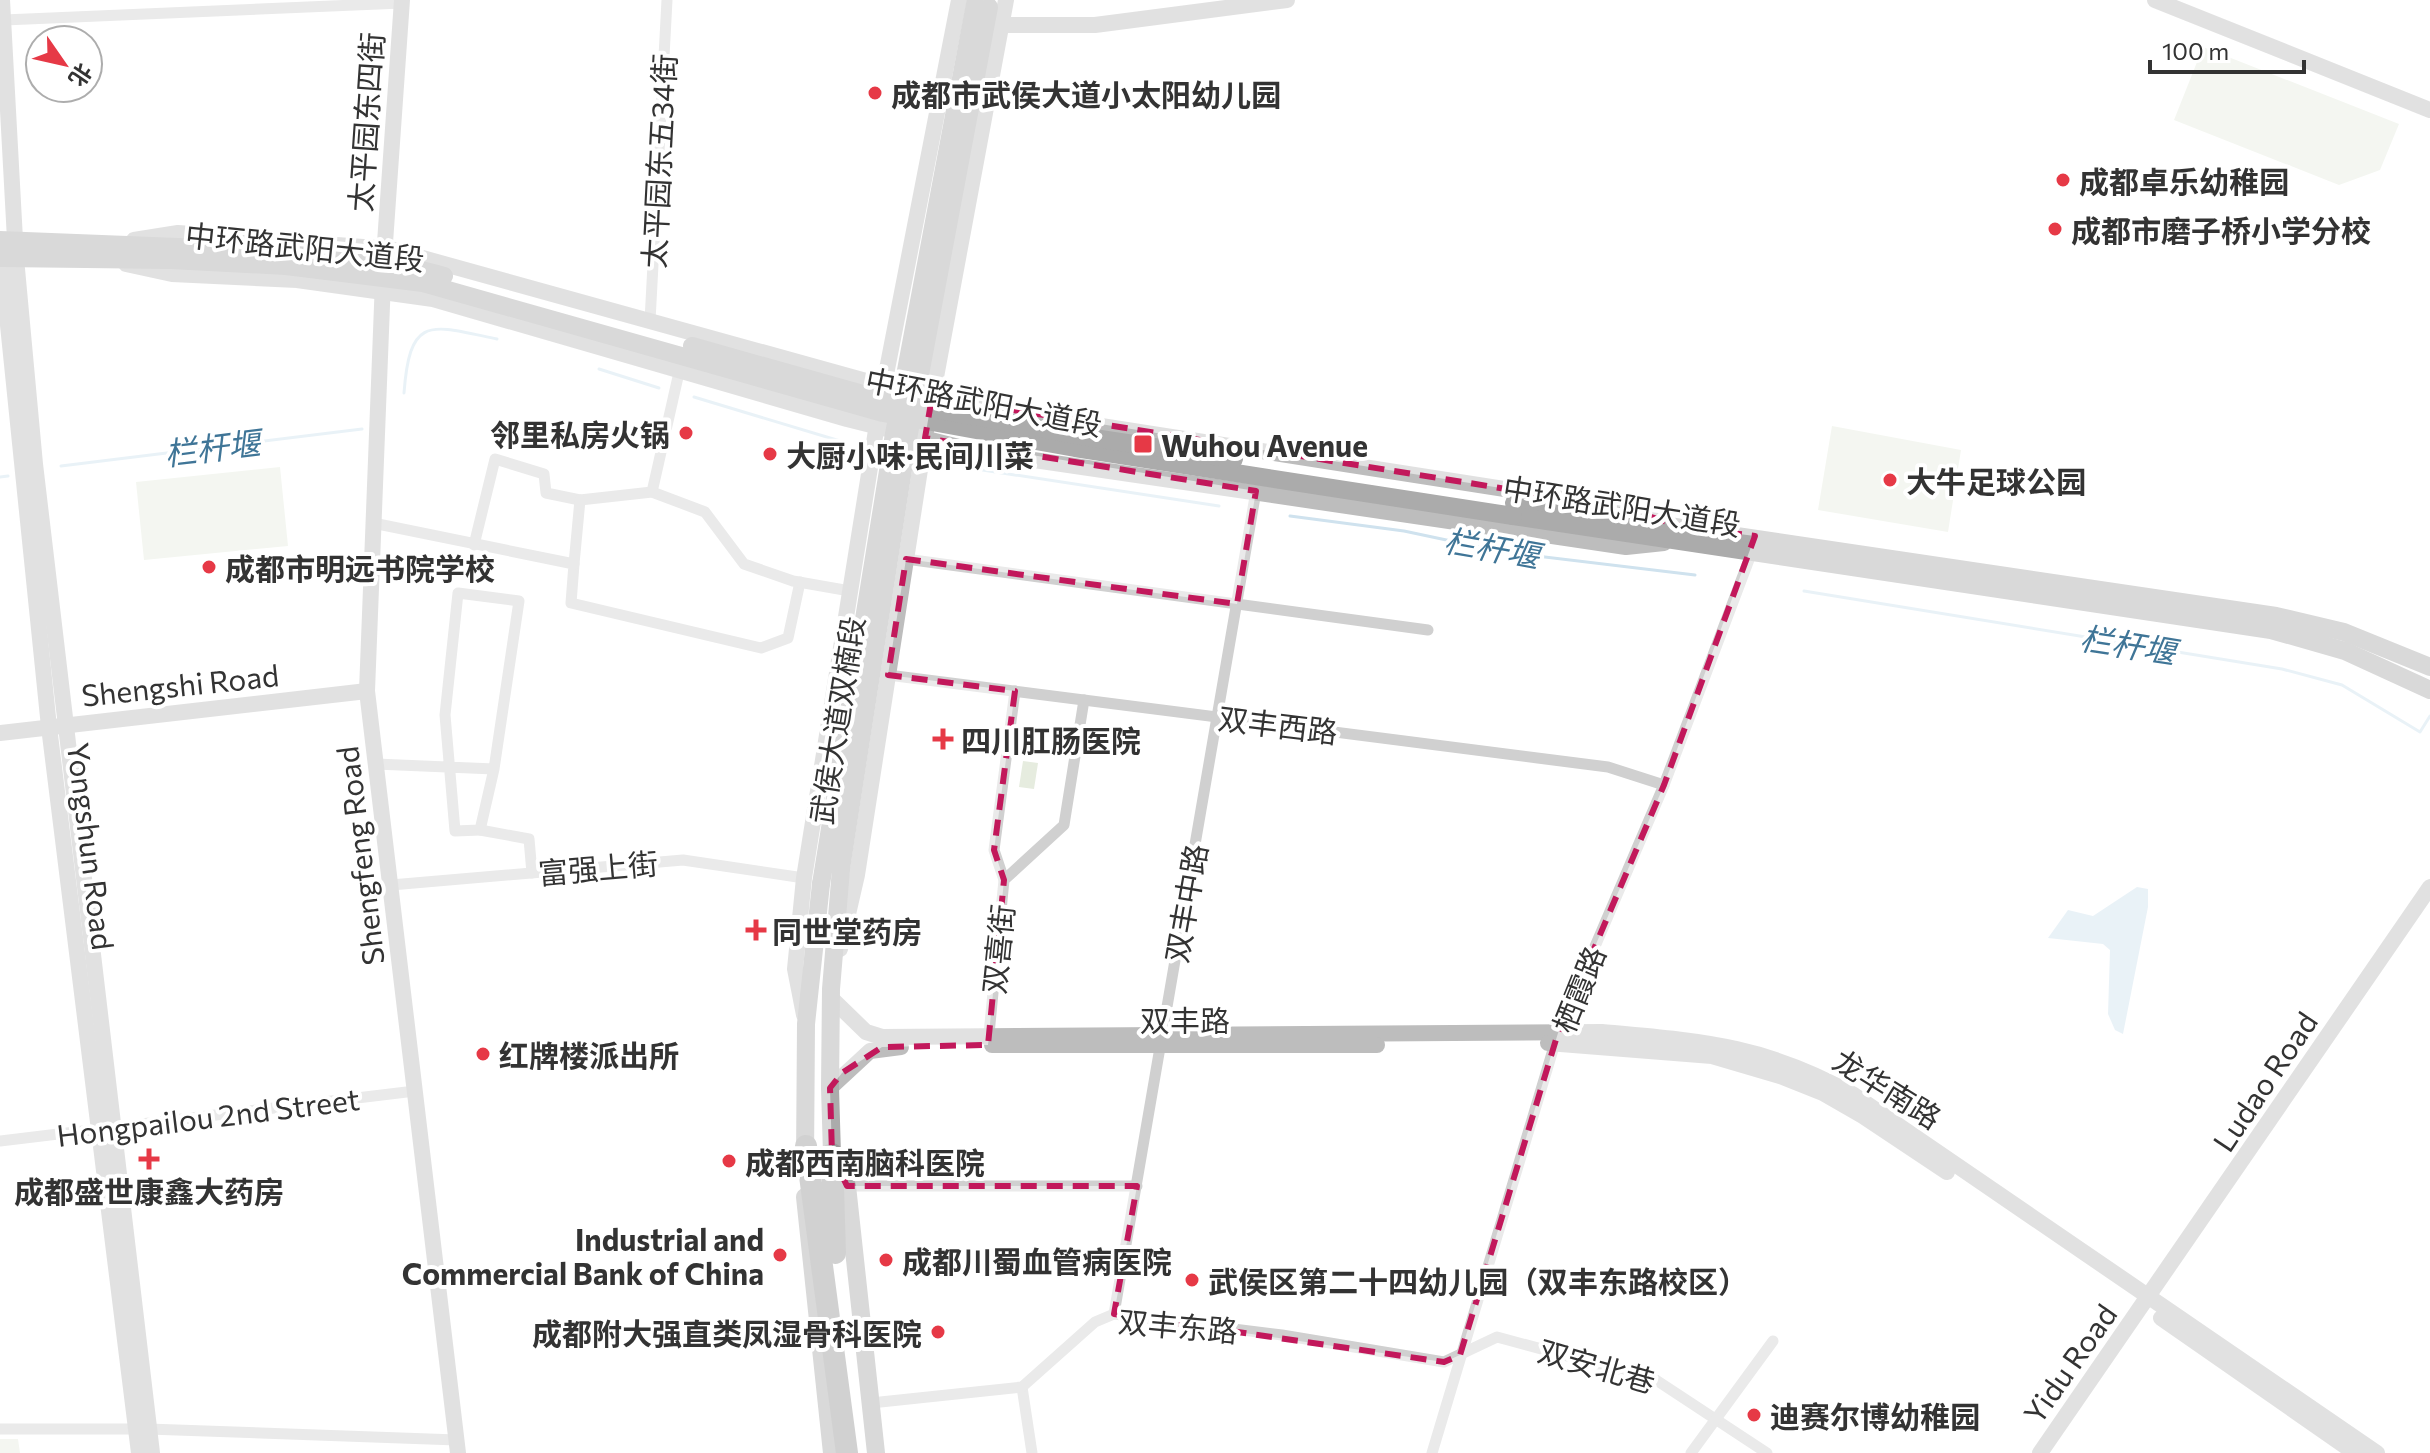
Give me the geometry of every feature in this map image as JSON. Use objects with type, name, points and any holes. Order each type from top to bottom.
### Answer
[{"type":"highway","points":[[806,1146],[828,1249],[860,1453]]},
{"type":"highway","points":[[832,1154],[828,1249],[847,1453]]},
{"type":"main road","name":"Yongshun Road","points":[[2,0],[5,250],[56,726],[142,1430],[139,1453]]},
{"type":"main road","points":[[1002,25],[1095,25],[1287,0]]},
{"type":"main road","points":[[2155,0],[2430,110]]},
{"type":"main road","name":"太平园东四街","points":[[384,249],[402,2]]},
{"type":"main road","points":[[983,2],[1002,25]]},
{"type":"main road","points":[[812,881],[850,591],[884,386],[983,2]]},
{"type":"main road","name":"武侯大道双楠段","points":[[876,1453],[847,1186],[832,1154],[832,994],[841,869],[907,444],[983,2]]},
{"type":"main road","name":"武侯大道双楠段","points":[[832,1453],[805,1221],[806,1024],[812,881],[894,434],[983,2]]},
{"type":"main road","points":[[832,994],[857,875],[932,397],[1002,25]]},
{"type":"main road","points":[[107,252],[178,233],[384,249],[932,397],[1619,507],[1680,535]]},
{"type":"main road","name":"Shengfeng Road","points":[[384,249],[367,691],[458,1446]]},
{"type":"main road","name":"中环路武阳大道段","points":[[5,250],[175,254],[423,283],[883,413],[1075,448],[2276,616],[2344,632],[2430,667]]},
{"type":"main road","points":[[107,252],[172,274],[297,280],[433,299],[877,426],[979,452],[1626,547],[1680,535]]},
{"type":"main road","name":"中环路武阳大道段","points":[[1754,545],[2271,630],[2345,651],[2430,690]]},
{"type":"main road","name":"Shengshi Road","points":[[0,733],[367,691]]},
{"type":"main road","name":"Ludao Road","points":[[2147,1302],[2430,887]]},
{"type":"main road","name":"双丰路","points":[[832,994],[866,1032],[882,1037],[989,1034],[1162,1041]]},
{"type":"main road","name":"双丰路","points":[[830,1088],[858,1060],[882,1047],[1557,1038]]},
{"type":"main road","name":"龙华南路","points":[[1557,1038],[1712,1056],[1823,1093],[2147,1302]]},
{"type":"main road","points":[[2147,1302],[2355,1453]]},
{"type":"main road","points":[[2147,1302],[2377,1453]]},
{"type":"main road","name":"Yidu Road","points":[[2040,1453],[2147,1302]]},
{"type":"main road","points":[[142,1430],[152,1453]]},
{"type":"street","name":"太平园东五34街","points":[[650,321],[667,0]]},
{"type":"street","points":[[4,20],[302,4],[402,2]]},
{"type":"street","points":[[652,492],[680,368]]},
{"type":"street","points":[[474,545],[495,459],[544,474],[546,493],[580,500],[652,492],[705,512],[744,564],[800,582],[850,591]]},
{"type":"street","name":"双丰中路","points":[[1114,1314],[1256,491]]},
{"type":"street","points":[[580,500],[571,603],[761,648],[788,638],[800,582]]},
{"type":"street","points":[[373,523],[574,564]]},
{"type":"street","name":"栖霞路","points":[[1432,1453],[1557,1038],[1664,785],[1754,545]]},
{"type":"street","points":[[906,559],[1428,630]]},
{"type":"street","points":[[480,830],[494,769],[519,601],[458,593],[445,715],[452,767],[455,831],[480,830],[529,839],[532,873]]},
{"type":"street","name":"双丰西路","points":[[888,675],[1608,767],[1664,785]]},
{"type":"street","points":[[1004,880],[994,850],[1015,691]]},
{"type":"street","name":"双喜街","points":[[989,1034],[1004,880],[1064,825],[1084,700]]},
{"type":"street","points":[[376,764],[494,769]]},
{"type":"street","name":"富强上街","points":[[391,885],[683,860],[812,881]]},
{"type":"street","name":"Hongpailou 2nd Street","points":[[0,1141],[415,1091]]},
{"type":"street","points":[[847,1186],[1137,1186]]},
{"type":"street","name":"双丰东路","points":[[1022,1387],[1095,1322],[1114,1314],[1282,1335],[1444,1362],[1460,1355]]},
{"type":"street","name":"双安北巷","points":[[1460,1355],[1497,1337],[1656,1380],[1767,1453]]},
{"type":"street","points":[[1691,1453],[1773,1341]]},
{"type":"street","points":[[871,1403],[1022,1387],[1032,1453]]},
{"type":"street","points":[[0,1429],[142,1430],[458,1446]]},
{"type":"highlighted area","points":[[932,397],[1619,507],[1683,527],[1755,536],[1664,785],[1558,1033],[1460,1355],[1444,1362],[1114,1314],[1137,1186],[847,1186],[832,1154],[830,1088],[842,1073],[882,1047],[988,1045],[1004,880],[994,850],[1015,691],[888,675],[906,559],[1237,604],[1256,491],[925,438]]},
{"type":"shaded area","points":[[2203,47],[2399,124],[2380,170],[2339,185],[2174,120]]},
{"type":"shaded area","name":"大牛足球公园","points":[[1832,426],[1961,450],[1948,532],[1818,510]]},
{"type":"shaded area","points":[[280,467],[288,546],[144,560],[136,482]]},
{"type":"shaded area","points":[[1023,761],[1038,763],[1034,789],[1019,787]]},
{"type":"shaded area","points":[[0,1439],[18,1439],[20,1453],[0,1453]]},
{"type":"water","points":[[2137,887],[2148,889],[2148,907],[2123,1034],[2115,1030],[2108,1014],[2110,950],[2103,944],[2048,938],[2068,910],[2093,916]]},
{"type":"waterway","name":"栏杆堰","points":[[404,393],[412,349],[418,338],[428,331],[455,330],[497,339]]},
{"type":"waterway","name":"栏杆堰","points":[[599,369],[659,388]]},
{"type":"waterway","name":"栏杆堰","points":[[694,397],[840,441]]},
{"type":"waterway","name":"栏杆堰","points":[[61,466],[362,429]]},
{"type":"waterway","name":"栏杆堰","points":[[976,469],[1219,506]]},
{"type":"waterway","name":"栏杆堰","points":[[0,477],[8,476]]},
{"type":"waterway","name":"栏杆堰","points":[[1290,516],[1404,531],[1503,552],[1695,575]]},
{"type":"waterway","name":"栏杆堰","points":[[1804,591],[2282,669],[2342,685],[2420,732],[2430,716]]},
{"type":"place","name":"成都市武侯大道小太阳幼儿园","points":[[875,93]]},
{"type":"place","name":"成都卓乐幼稚园","points":[[2063,180]]},
{"type":"place","name":"成都市磨子桥小学分校","points":[[2055,229]]},
{"type":"place","name":"邻里私房火锅","points":[[686,433]]},
{"type":"place","name":"Wuhou Avenue","points":[[1143,444]]},
{"type":"place","name":"大厨小味·民间川菜","points":[[770,454]]},
{"type":"place","name":"大牛足球公园","points":[[1890,480]]},
{"type":"place","name":"成都市明远书院学校","points":[[209,567]]},
{"type":"place","name":"四川肛肠医院","points":[[943,739]]},
{"type":"place","name":"同世堂药房","points":[[756,930]]},
{"type":"place","name":"红牌楼派出所","points":[[483,1054]]},
{"type":"place","name":"成都盛世康鑫大药房","points":[[149,1159]]},
{"type":"place","name":"成都西南脑科医院","points":[[729,1161]]},
{"type":"place","name":"Industrial and Commercial Bank of China","points":[[780,1255]]},
{"type":"place","name":"成都川蜀血管病医院","points":[[886,1260]]},
{"type":"place","name":"武侯区第二十四幼儿园（双丰东路校区）","points":[[1192,1280]]},
{"type":"place","name":"成都附大强直类凤湿骨科医院","points":[[938,1332]]},
{"type":"place","name":"迪赛尔博幼稚园","points":[[1754,1415]]}]
